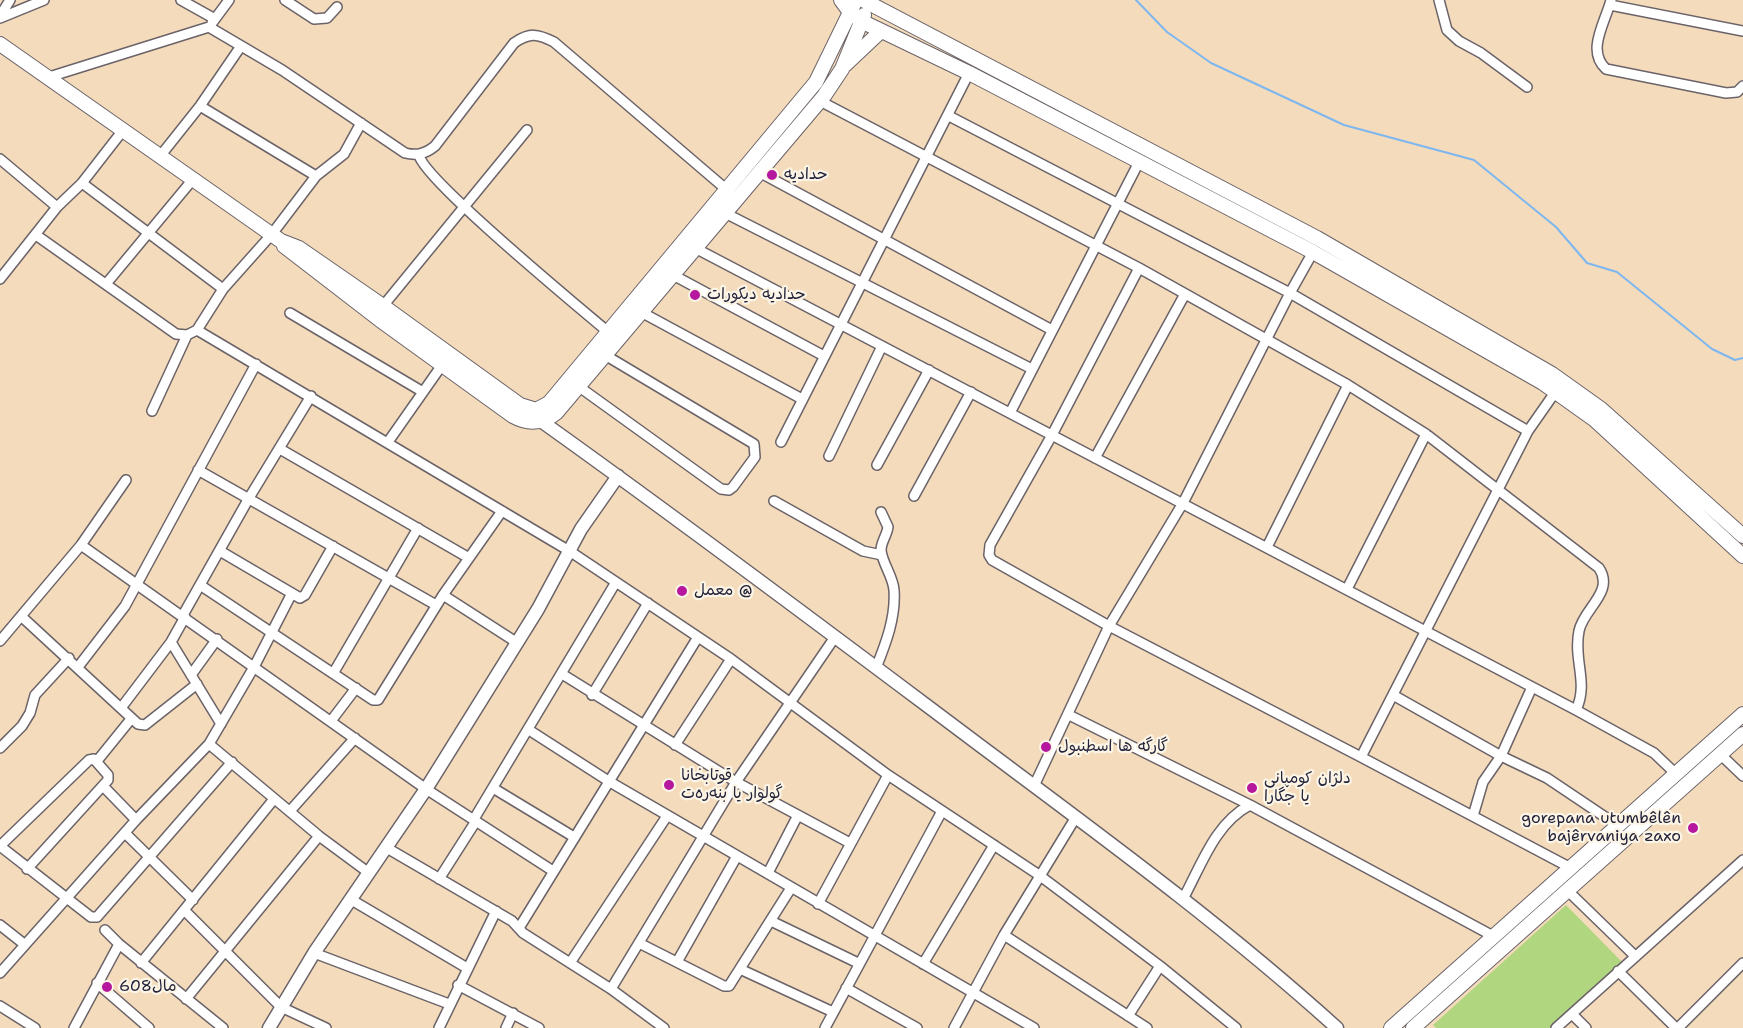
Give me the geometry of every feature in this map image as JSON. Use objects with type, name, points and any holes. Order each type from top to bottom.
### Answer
[{"type":"main road","points":[[842,69],[861,21],[856,3]]},
{"type":"main road","points":[[538,415],[816,82],[856,3]]},
{"type":"main road","points":[[856,3],[1317,238],[1552,374],[1601,409],[1743,536]]},
{"type":"main road","points":[[861,21],[969,73],[1313,252],[1556,391],[1595,420],[1743,556]]},
{"type":"main road","points":[[0,44],[194,178],[276,238],[293,255],[518,418],[556,413],[820,101],[842,69],[881,32]]},
{"type":"main road","points":[[829,60],[842,69]]},
{"type":"main road","points":[[276,238],[299,248],[520,405],[538,415]]},
{"type":"main road","points":[[1391,1028],[1743,714]]},
{"type":"main road","points":[[1421,1026],[1567,890],[1743,734]]},
{"type":"street","points":[[0,17],[10,0]]},
{"type":"street","points":[[0,17],[44,0]]},
{"type":"street","points":[[181,0],[215,19]]},
{"type":"street","points":[[49,77],[209,27],[229,0]]},
{"type":"street","points":[[285,0],[314,19],[321,20],[337,7]]},
{"type":"street","points":[[1439,0],[1447,30],[1459,41],[1480,53],[1527,87]]},
{"type":"street","points":[[1743,31],[1610,3],[1595,52],[1597,61],[1606,69],[1726,93],[1737,92],[1743,86]]},
{"type":"street","points":[[209,27],[405,153],[419,154],[435,146],[514,43],[526,34],[538,34],[554,42],[727,190]]},
{"type":"street","points":[[161,155],[200,106],[241,46]]},
{"type":"street","points":[[781,442],[969,73]]},
{"type":"street","points":[[820,101],[1139,268],[1267,337],[1348,385],[1426,434],[1500,489],[1599,568],[1603,575],[1603,589],[1579,629],[1579,669],[1583,694],[1576,710]]},
{"type":"street","points":[[200,106],[316,177]]},
{"type":"street","points":[[949,116],[1290,293],[1528,431]]},
{"type":"street","points":[[152,411],[188,336],[197,330],[223,289],[276,238],[316,177],[344,154],[361,123]]},
{"type":"street","points":[[0,279],[57,207],[82,183],[124,129]]},
{"type":"street","points":[[383,306],[527,130]]},
{"type":"street","points":[[419,154],[424,166],[465,207],[608,332]]},
{"type":"street","points":[[0,159],[57,207]]},
{"type":"street","points":[[1010,413],[1139,162]]},
{"type":"street","points":[[759,171],[1052,330]]},
{"type":"street","points":[[106,285],[194,178]]},
{"type":"street","points":[[82,183],[223,289]]},
{"type":"street","points":[[725,213],[1032,369]]},
{"type":"street","points":[[36,235],[176,334],[188,336]]},
{"type":"street","points":[[696,248],[1576,710],[1654,753],[1676,774]]},
{"type":"street","points":[[1034,786],[1109,626],[1183,503],[1313,252]]},
{"type":"street","points":[[0,261],[9,268]]},
{"type":"street","points":[[1139,268],[1052,435],[990,545],[988,555],[992,560],[1109,626],[1569,867]]},
{"type":"street","points":[[673,274],[824,357]]},
{"type":"street","points":[[1095,458],[1185,294]]},
{"type":"street","points":[[641,312],[802,399]]},
{"type":"street","points":[[290,313],[423,392]]},
{"type":"street","points":[[197,330],[571,552],[648,603],[731,659],[888,775],[1040,875],[1160,966],[1236,1028]]},
{"type":"street","points":[[828,456],[882,346]]},
{"type":"street","points":[[578,386],[721,489],[726,491],[733,487],[755,457],[754,444],[605,355]]},
{"type":"street","points":[[78,667],[121,612],[256,364]]},
{"type":"street","points":[[388,442],[442,365]]},
{"type":"street","points":[[878,465],[929,370]]},
{"type":"street","points":[[1266,547],[1348,385]]},
{"type":"street","points":[[1361,757],[1528,431],[1556,391]]},
{"type":"street","points":[[914,496],[971,392]]},
{"type":"street","points":[[121,708],[171,642],[249,498],[311,396]]},
{"type":"street","points":[[538,415],[1183,899],[1273,970],[1336,1028]]},
{"type":"street","points":[[1347,589],[1426,434]]},
{"type":"street","points":[[280,449],[469,558]]},
{"type":"street","points":[[198,470],[436,605]]},
{"type":"street","points":[[269,1028],[314,953],[426,789],[538,609],[571,552],[581,529],[618,476]]},
{"type":"street","points":[[0,641],[4,629],[21,616],[81,545],[126,480]]},
{"type":"street","points":[[774,501],[863,551],[882,555]]},
{"type":"street","points":[[200,585],[373,700],[381,698],[436,605],[502,511]]},
{"type":"street","points":[[876,668],[889,633],[894,594],[892,575],[882,555],[882,545],[888,527],[881,512]]},
{"type":"street","points":[[334,672],[391,578],[418,528]]},
{"type":"street","points":[[81,545],[426,789],[553,871]]},
{"type":"street","points":[[220,551],[300,598],[304,596],[333,546]]},
{"type":"street","points":[[439,879],[616,582]]},
{"type":"street","points":[[0,973],[136,820],[209,744],[254,667],[292,593]]},
{"type":"street","points":[[443,595],[516,642]]},
{"type":"street","points":[[592,695],[648,603]]},
{"type":"street","points":[[21,616],[138,724],[145,725],[197,684]]},
{"type":"street","points":[[519,928],[698,637]]},
{"type":"street","points":[[611,989],[736,782],[835,637]]},
{"type":"street","points":[[191,675],[217,639]]},
{"type":"street","points":[[171,642],[221,724]]},
{"type":"street","points":[[0,748],[22,726],[30,713],[35,695],[69,658]]},
{"type":"street","points":[[675,745],[731,659]]},
{"type":"street","points":[[562,674],[592,695],[736,782],[850,843]]},
{"type":"street","points":[[1473,816],[1483,782],[1501,756],[1532,687]]},
{"type":"street","points":[[331,721],[356,688]]},
{"type":"street","points":[[1393,694],[1501,756],[1547,778],[1617,825]]},
{"type":"street","points":[[1068,715],[1250,805],[1493,936]]},
{"type":"street","points":[[96,761],[131,719]]},
{"type":"street","points":[[529,730],[704,838],[1034,1028]]},
{"type":"street","points":[[290,810],[355,738]]},
{"type":"street","points":[[209,744],[319,836],[369,873]]},
{"type":"street","points":[[1720,754],[1743,776]]},
{"type":"street","points":[[27,869],[108,780],[108,775],[96,761],[89,760],[0,846],[27,869],[91,917],[97,916],[151,858],[232,762]]},
{"type":"street","points":[[818,904],[888,775]]},
{"type":"street","points":[[103,786],[136,820]]},
{"type":"street","points":[[493,788],[574,837]]},
{"type":"street","points":[[141,963],[274,799]]},
{"type":"street","points":[[1183,899],[1220,830],[1234,814],[1250,805]]},
{"type":"street","points":[[825,1028],[873,935],[942,811]]},
{"type":"street","points":[[768,873],[798,815]]},
{"type":"street","points":[[570,963],[667,816]]},
{"type":"street","points":[[954,1028],[1004,935],[1076,817]]},
{"type":"street","points":[[125,833],[193,900]]},
{"type":"street","points":[[186,999],[319,836]]},
{"type":"street","points":[[922,964],[994,845]]},
{"type":"street","points":[[387,848],[496,911],[611,989],[651,1024],[664,1028]]},
{"type":"street","points":[[677,962],[737,856]]},
{"type":"street","points":[[1556,1028],[1743,860]]},
{"type":"street","points":[[1735,868],[1743,876]]},
{"type":"street","points":[[639,943],[724,986],[732,984],[790,888]]},
{"type":"street","points":[[1567,890],[1635,956]]},
{"type":"street","points":[[350,900],[467,968]]},
{"type":"street","points":[[185,911],[281,1007],[326,1028]]},
{"type":"street","points":[[439,1028],[496,911]]},
{"type":"street","points":[[771,921],[858,963]]},
{"type":"street","points":[[0,925],[24,944]]},
{"type":"street","points":[[105,930],[118,944],[222,1028]]},
{"type":"street","points":[[1004,935],[1147,1028]]},
{"type":"street","points":[[74,1028],[118,944]]},
{"type":"street","points":[[314,953],[449,1004]]},
{"type":"street","points":[[1618,971],[1677,1028],[1743,963]]},
{"type":"street","points":[[1128,1016],[1160,966]]},
{"type":"street","points":[[742,970],[833,1012]]},
{"type":"street","points":[[97,983],[148,1028]]},
{"type":"street","points":[[458,985],[539,1028]]},
{"type":"street","points":[[846,988],[916,1028]]},
{"type":"street","points":[[0,1006],[35,1028]]},
{"type":"street","points":[[506,1028],[513,1013]]},
{"type":"street","points":[[1572,1014],[1586,1028]]},
{"type":"green space","points":[[1566,905],[1624,964],[1555,1028],[1436,1028],[1433,1025]]},
{"type":"waterway","points":[[1136,0],[1167,32],[1211,63],[1344,125],[1474,160],[1556,227],[1587,263],[1617,272],[1712,349],[1735,360],[1743,358]]},
{"type":"place","name":"حداديه","points":[[772,175]]},
{"type":"place","name":"حداديه ديكورات","points":[[695,295]]},
{"type":"place","name":"معمل @","points":[[682,591]]},
{"type":"place","name":"گارگه ها اسطنبول","points":[[1046,747]]},
{"type":"place","name":"قوتابخانا گولوار یا بنەرەت","points":[[669,785]]},
{"type":"place","name":"دلژان کومپانی یا جگارا","points":[[1252,788]]},
{"type":"place","name":"gorepana utumbêlên bajêrvaniya zaxo","points":[[1693,828]]},
{"type":"place","name":"مال608","points":[[107,987]]}]
